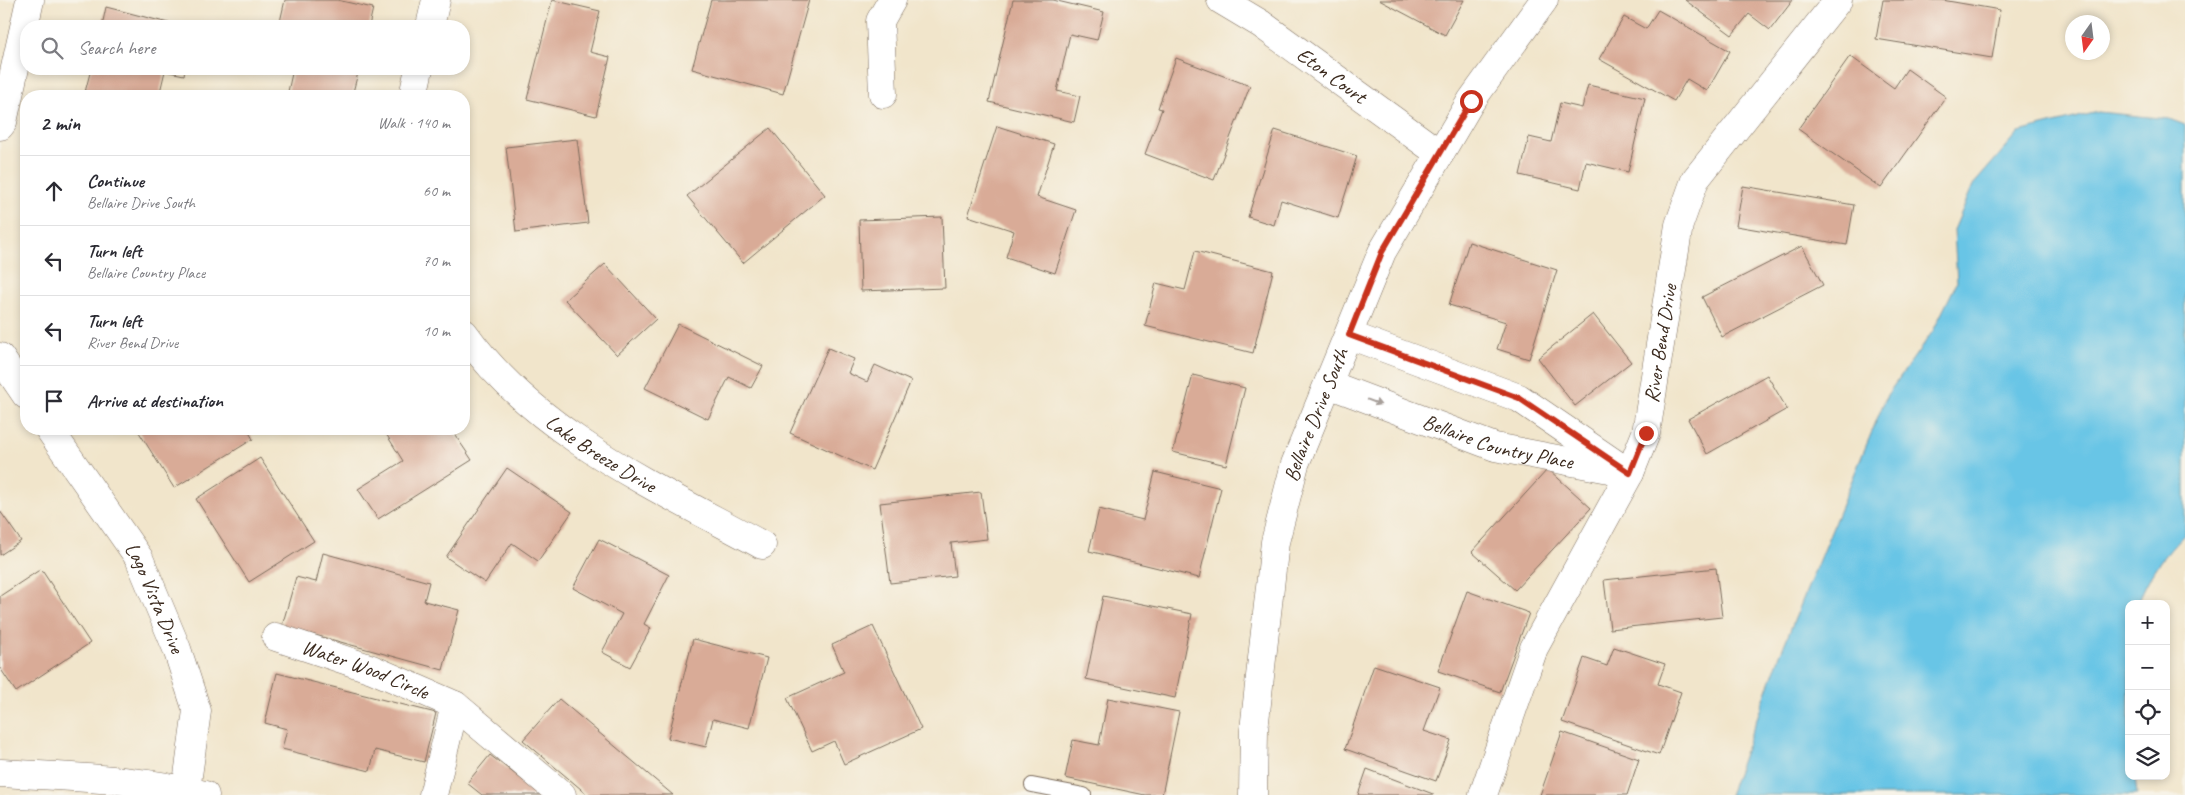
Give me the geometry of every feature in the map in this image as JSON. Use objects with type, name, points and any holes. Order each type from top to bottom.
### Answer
[{"type":"street","points":[[26,20],[30,0]]},
{"type":"street","points":[[431,20],[436,0]]},
{"type":"street","points":[[883,94],[880,21],[892,0]]},
{"type":"street","name":"Eton Court","points":[[1221,0],[1262,24],[1440,154]]},
{"type":"street","name":"Bellaire Drive South","points":[[1253,795],[1254,730],[1276,542],[1295,464],[1382,252],[1471,101],[1544,0]]},
{"type":"street","name":"River Bend Drive","points":[[1483,795],[1534,648],[1630,473],[1646,433],[1679,225],[1695,180],[1838,0]]},
{"type":"street","points":[[0,126],[3,122],[20,45]]},
{"type":"street","points":[[414,90],[418,75]]},
{"type":"street","name":"Bellaire Country Place","points":[[1349,335],[1519,398],[1630,473]]},
{"type":"street","name":"Lake Breeze Drive","points":[[470,342],[482,359],[515,393],[560,428],[624,470],[762,545]]},
{"type":"street","points":[[0,358],[20,386]]},
{"type":"street","name":"Bellaire Country Place","points":[[1328,384],[1495,447],[1630,473]]},
{"type":"street","name":"Lago Vista Drive","points":[[53,435],[139,558],[176,649],[197,711],[196,793]]},
{"type":"street","name":"Water Wood Circle","points":[[276,637],[372,669],[455,705],[562,795]]},
{"type":"street","name":"Water Wood Circle","points":[[434,795],[455,705]]},
{"type":"street","points":[[0,773],[86,778],[196,793]]},
{"type":"lane","points":[[1032,785],[1084,795]]},
{"type":"water","points":[[2098,112],[2169,119],[2185,125],[2185,534],[2157,566],[2140,600],[2125,600],[2125,780],[2135,780],[2137,795],[1729,795],[1780,655],[1887,395],[1933,331],[1957,282],[1954,230],[1973,185],[2019,132]]},
{"type":"building","points":[[285,0],[337,0],[373,8],[370,20],[280,20]]},
{"type":"building","points":[[552,0],[600,11],[590,52],[610,57],[596,116],[527,99]]},
{"type":"building","points":[[711,0],[809,0],[783,94],[692,69]]},
{"type":"building","points":[[1013,0],[1053,0],[1104,12],[1097,40],[1070,34],[1057,91],[1080,96],[1074,122],[989,102]]},
{"type":"building","points":[[1379,0],[1464,0],[1445,35]]},
{"type":"building","points":[[1685,0],[1793,0],[1770,30],[1749,14],[1732,35]]},
{"type":"building","points":[[1883,0],[1942,0],[2000,10],[1992,58],[1876,39]]},
{"type":"building","points":[[106,7],[157,20],[103,20]]},
{"type":"building","points":[[1658,10],[1730,51],[1707,91],[1687,79],[1674,101],[1599,59],[1624,17],[1646,29]]},
{"type":"building","points":[[1850,56],[1894,88],[1907,69],[1946,97],[1881,188],[1798,129]]},
{"type":"building","points":[[1176,58],[1250,86],[1214,180],[1145,154],[1162,109],[1158,108]]},
{"type":"building","points":[[89,75],[164,75],[160,90],[86,90]]},
{"type":"building","points":[[292,75],[357,75],[354,90],[288,90]]},
{"type":"building","points":[[1588,85],[1645,98],[1628,172],[1586,162],[1580,189],[1520,175],[1529,137],[1551,142],[1560,103],[1582,108]]},
{"type":"building","points":[[997,126],[1054,144],[1037,197],[1076,210],[1055,273],[1006,257],[1014,231],[968,216]]},
{"type":"building","points":[[770,128],[825,195],[743,263],[687,196]]},
{"type":"building","points":[[1275,130],[1357,156],[1338,218],[1281,200],[1274,225],[1248,217]]},
{"type":"building","points":[[577,139],[588,223],[516,232],[506,147]]},
{"type":"building","points":[[1743,186],[1854,205],[1847,245],[1736,226]]},
{"type":"building","points":[[942,217],[945,288],[861,291],[859,220]]},
{"type":"building","points":[[1469,242],[1557,270],[1529,359],[1497,349],[1506,322],[1449,305]]},
{"type":"building","points":[[1802,246],[1823,285],[1722,337],[1702,297]]},
{"type":"building","points":[[1195,251],[1273,271],[1253,353],[1145,326],[1156,283],[1185,290]]},
{"type":"building","points":[[605,264],[656,319],[617,355],[565,300]]},
{"type":"building","points":[[1593,314],[1631,362],[1575,406],[1538,358]]},
{"type":"building","points":[[678,324],[763,366],[751,388],[729,377],[708,419],[645,388]]},
{"type":"building","points":[[828,348],[854,359],[848,373],[867,382],[875,365],[911,381],[872,470],[790,433]]},
{"type":"building","points":[[1193,375],[1245,388],[1226,465],[1173,452]]},
{"type":"building","points":[[1767,375],[1787,409],[1707,454],[1688,419]]},
{"type":"building","points":[[141,435],[251,435],[253,439],[174,488]]},
{"type":"building","points":[[387,435],[455,435],[472,460],[378,519],[358,489],[403,461]]},
{"type":"building","points":[[260,458],[314,541],[249,582],[196,499]]},
{"type":"building","points":[[507,468],[572,512],[538,561],[512,543],[485,583],[446,557]]},
{"type":"building","points":[[1548,469],[1591,508],[1515,590],[1472,552]]},
{"type":"building","points":[[1155,472],[1221,488],[1199,578],[1089,551],[1099,509],[1143,520]]},
{"type":"building","points":[[981,492],[987,539],[951,543],[955,576],[890,583],[880,503]]},
{"type":"building","points":[[0,511],[21,541],[0,555]]},
{"type":"building","points":[[599,539],[669,575],[644,624],[651,628],[630,667],[602,652],[622,614],[573,588]]},
{"type":"building","points":[[323,553],[429,582],[424,601],[459,610],[443,670],[282,626],[296,577],[316,582]]},
{"type":"building","points":[[1716,568],[1722,617],[1610,629],[1604,580]]},
{"type":"building","points":[[41,569],[90,643],[16,692],[0,668],[0,596]]},
{"type":"building","points":[[1467,591],[1529,613],[1500,692],[1438,671]]},
{"type":"building","points":[[1103,596],[1192,614],[1175,698],[1086,679]]},
{"type":"building","points":[[873,626],[921,729],[844,764],[834,741],[812,751],[787,698],[844,672],[832,645]]},
{"type":"building","points":[[693,639],[767,658],[749,728],[713,719],[706,747],[668,738]]},
{"type":"building","points":[[1614,647],[1665,664],[1658,684],[1681,692],[1659,755],[1562,722],[1584,658],[1607,666]]},
{"type":"building","points":[[1374,665],[1440,687],[1424,731],[1451,740],[1436,781],[1345,749]]},
{"type":"building","points":[[277,673],[436,713],[424,762],[375,750],[370,771],[282,749],[287,729],[265,723]]},
{"type":"building","points":[[1108,698],[1179,712],[1162,795],[1145,795],[1065,778],[1073,740],[1099,745]]},
{"type":"building","points":[[559,699],[673,795],[588,795],[523,740]]},
{"type":"building","points":[[1562,732],[1639,759],[1627,795],[1540,795]]},
{"type":"building","points":[[490,755],[542,795],[482,795],[467,783]]},
{"type":"building","points":[[1367,769],[1433,794],[1433,795],[1358,795]]},
{"type":"route","points":[[1471,101],[1382,252],[1349,335],[1519,398],[1630,473],[1646,433]]}]
